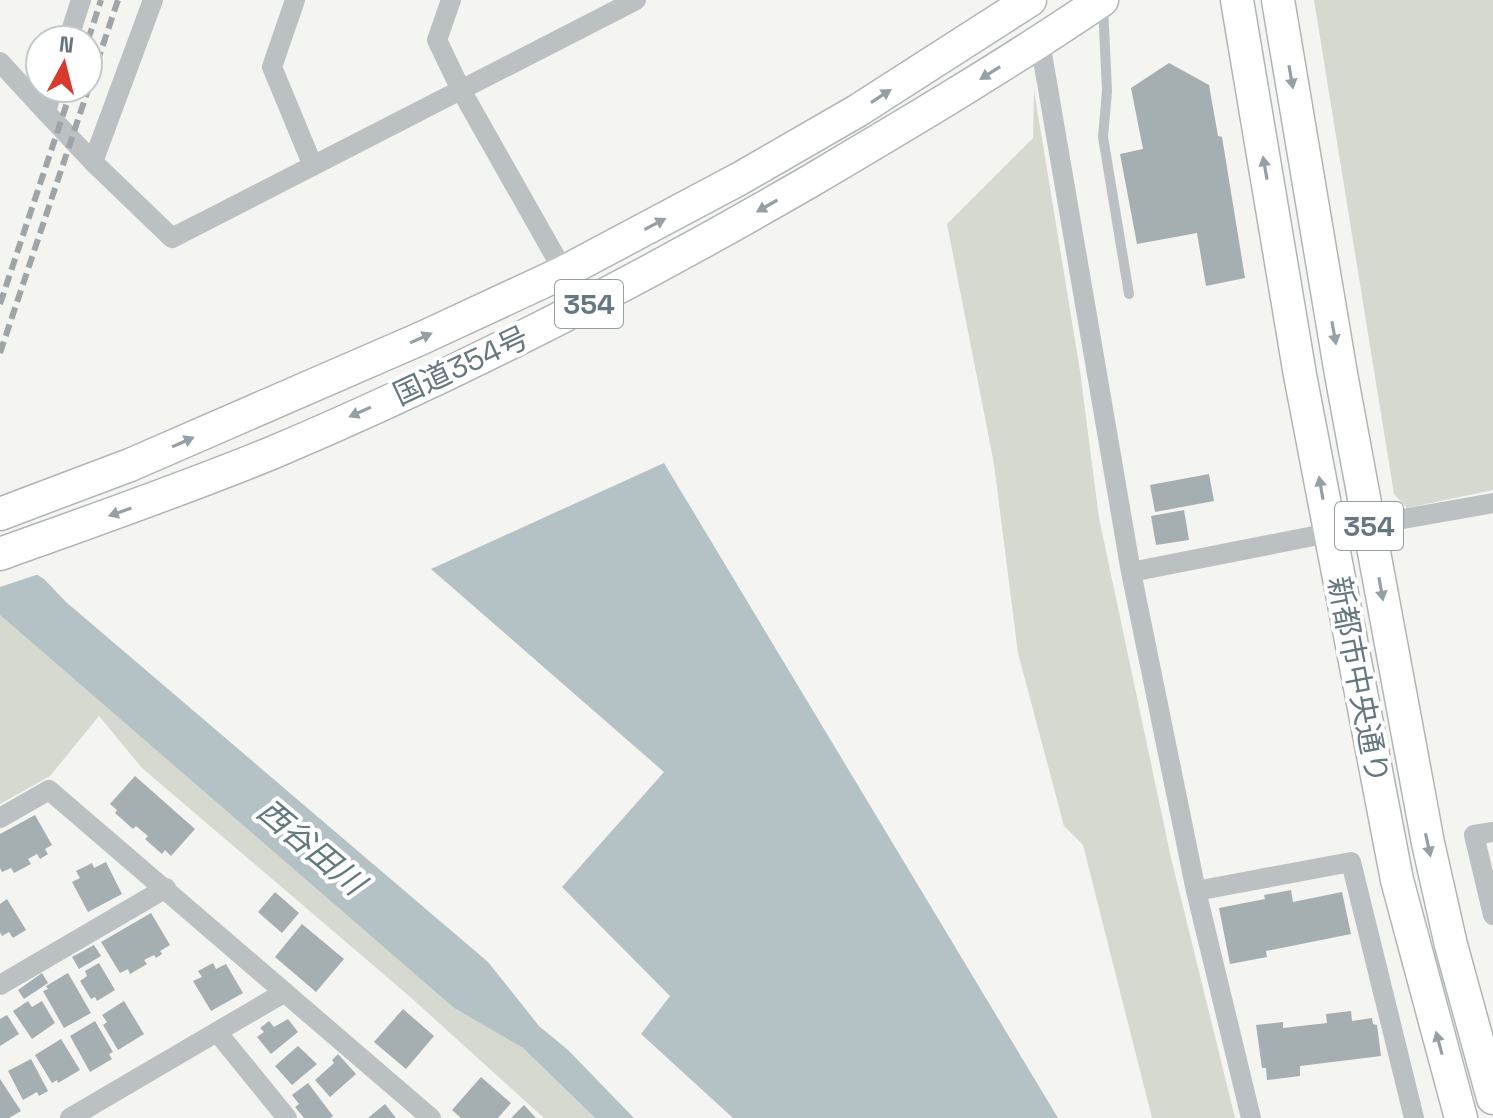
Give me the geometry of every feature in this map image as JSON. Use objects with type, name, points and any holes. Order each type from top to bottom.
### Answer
[{"type":"highway","name":"国道354号","points":[[3,513],[130,465],[564,272],[739,179],[857,111],[1030,0]]},
{"type":"highway","name":"国道354号","points":[[0,554],[150,501],[276,451],[539,329],[642,277],[912,121],[1102,0]]},
{"type":"highway","name":"新都市中央通り","points":[[1237,0],[1329,533],[1397,880],[1461,1118]]},
{"type":"highway","name":"新都市中央通り","points":[[1278,0],[1428,843],[1451,945],[1493,1098]]},
{"type":"street","points":[[73,24],[81,0]]},
{"type":"street","points":[[93,162],[153,0]]},
{"type":"street","points":[[295,0],[272,67],[313,166]]},
{"type":"street","points":[[451,0],[437,40],[461,90],[564,272]]},
{"type":"street","points":[[0,62],[93,162],[172,238],[636,0]]},
{"type":"street","points":[[1040,42],[1131,572],[1196,891],[1251,1118]]},
{"type":"street","points":[[46,112],[48,104]]},
{"type":"street","points":[[1369,525],[1493,503]]},
{"type":"street","points":[[1131,572],[1329,533]]},
{"type":"street","points":[[0,818],[49,790],[431,1118]]},
{"type":"street","points":[[1493,832],[1474,835],[1493,915]]},
{"type":"street","points":[[1196,891],[1351,862],[1414,1118]]},
{"type":"street","points":[[0,985],[166,888]]},
{"type":"street","points":[[70,1118],[285,992]]},
{"type":"street","points":[[217,1032],[287,1118]]},
{"type":"lane","points":[[1102,0],[1107,91],[1103,137],[1129,294]]},
{"type":"shaded area","points":[[1314,0],[1493,0],[1493,490],[1407,508],[1394,494]]},
{"type":"shaded area","points":[[1034,90],[1080,371],[1099,518],[1171,858],[1235,1118],[1152,1118],[1083,845],[1064,826],[1018,653],[994,464],[947,224],[1033,138]]},
{"type":"shaded area","points":[[0,615],[454,1008],[523,1048],[595,1118],[544,1118],[408,995],[142,768],[99,716],[50,776],[0,804]]},
{"type":"water","points":[[664,463],[1058,1118],[733,1118],[641,1034],[670,996],[562,887],[664,772],[431,569]]},
{"type":"water","name":"西谷田川","points":[[0,552],[44,579],[66,602],[488,962],[539,1026],[568,1050],[634,1118],[595,1118],[523,1048],[454,1008],[0,615]]},
{"type":"pier","points":[[2,549],[42,573],[0,587]]},
{"type":"building","points":[[1169,63],[1209,85],[1218,136],[1222,137],[1245,278],[1206,286],[1197,233],[1137,244],[1120,154],[1143,149],[1131,88]]},
{"type":"building","points":[[1209,474],[1214,501],[1155,512],[1150,485]]},
{"type":"building","points":[[1184,510],[1189,540],[1156,545],[1151,516]]},
{"type":"building","points":[[135,776],[195,829],[171,856],[165,850],[162,854],[145,839],[148,836],[136,826],[133,829],[115,813],[117,810],[110,804]]},
{"type":"building","points":[[35,815],[52,845],[45,849],[48,854],[40,859],[37,854],[28,859],[31,864],[14,873],[11,868],[2,872],[0,834]]},
{"type":"building","points":[[106,862],[122,894],[88,912],[72,882],[80,878],[76,871],[92,863],[94,868]]},
{"type":"building","points":[[1291,890],[1293,902],[1342,892],[1351,934],[1266,951],[1267,957],[1230,964],[1219,908],[1265,899],[1264,895]]},
{"type":"building","points":[[275,892],[299,913],[282,933],[258,912]]},
{"type":"building","points":[[7,899],[26,930],[13,938],[9,932],[2,936],[0,932],[0,904]]},
{"type":"building","points":[[151,913],[170,945],[160,951],[162,954],[156,958],[154,955],[144,960],[147,964],[130,974],[128,969],[120,973],[101,942]]},
{"type":"building","points":[[302,924],[344,959],[316,992],[275,957]]},
{"type":"building","points":[[94,945],[101,956],[79,969],[72,957]]},
{"type":"building","points":[[99,963],[115,990],[97,1001],[95,997],[91,999],[80,981],[87,976],[85,971]]},
{"type":"building","points":[[213,963],[216,969],[226,964],[243,993],[211,1011],[193,981],[202,977],[198,971]]},
{"type":"building","points":[[42,973],[48,983],[24,999],[18,990]]},
{"type":"building","points":[[68,973],[91,1013],[64,1028],[43,991]]},
{"type":"building","points":[[28,1001],[32,1007],[42,1001],[55,1023],[32,1039],[13,1011]]},
{"type":"building","points":[[124,1001],[144,1034],[118,1050],[103,1025],[107,1022],[102,1015]]},
{"type":"building","points":[[403,1009],[434,1036],[406,1069],[374,1042]]},
{"type":"building","points":[[1351,1011],[1352,1021],[1372,1018],[1373,1024],[1377,1025],[1381,1056],[1300,1066],[1300,1076],[1267,1080],[1266,1068],[1262,1068],[1256,1025],[1283,1022],[1283,1028],[1327,1023],[1326,1014]]},
{"type":"building","points":[[7,1015],[19,1034],[0,1046],[0,1019]]},
{"type":"building","points":[[288,1019],[298,1032],[271,1054],[257,1037],[264,1032],[260,1028],[269,1021],[274,1027]]},
{"type":"building","points":[[95,1021],[113,1052],[109,1054],[112,1059],[90,1072],[70,1036]]},
{"type":"building","points":[[61,1039],[80,1070],[58,1083],[57,1080],[52,1083],[35,1055]]},
{"type":"building","points":[[298,1046],[317,1064],[292,1085],[275,1066]]},
{"type":"building","points":[[338,1054],[356,1074],[330,1097],[315,1080],[334,1063],[332,1060]]},
{"type":"building","points":[[31,1059],[48,1091],[39,1096],[37,1092],[23,1100],[8,1071]]},
{"type":"building","points":[[481,1077],[511,1103],[498,1118],[461,1118],[452,1110]]},
{"type":"building","points":[[0,1079],[21,1111],[9,1118],[0,1118]]},
{"type":"building","points":[[308,1083],[333,1116],[304,1118],[295,1107],[299,1104],[292,1095]]},
{"type":"building","points":[[385,1104],[396,1118],[368,1118]]},
{"type":"building","points":[[524,1105],[536,1118],[511,1118]]},
{"type":"railway","points":[[93,24],[101,0]]},
{"type":"railway","points":[[0,353],[118,0]]},
{"type":"railway","points":[[0,304],[67,104]]}]
